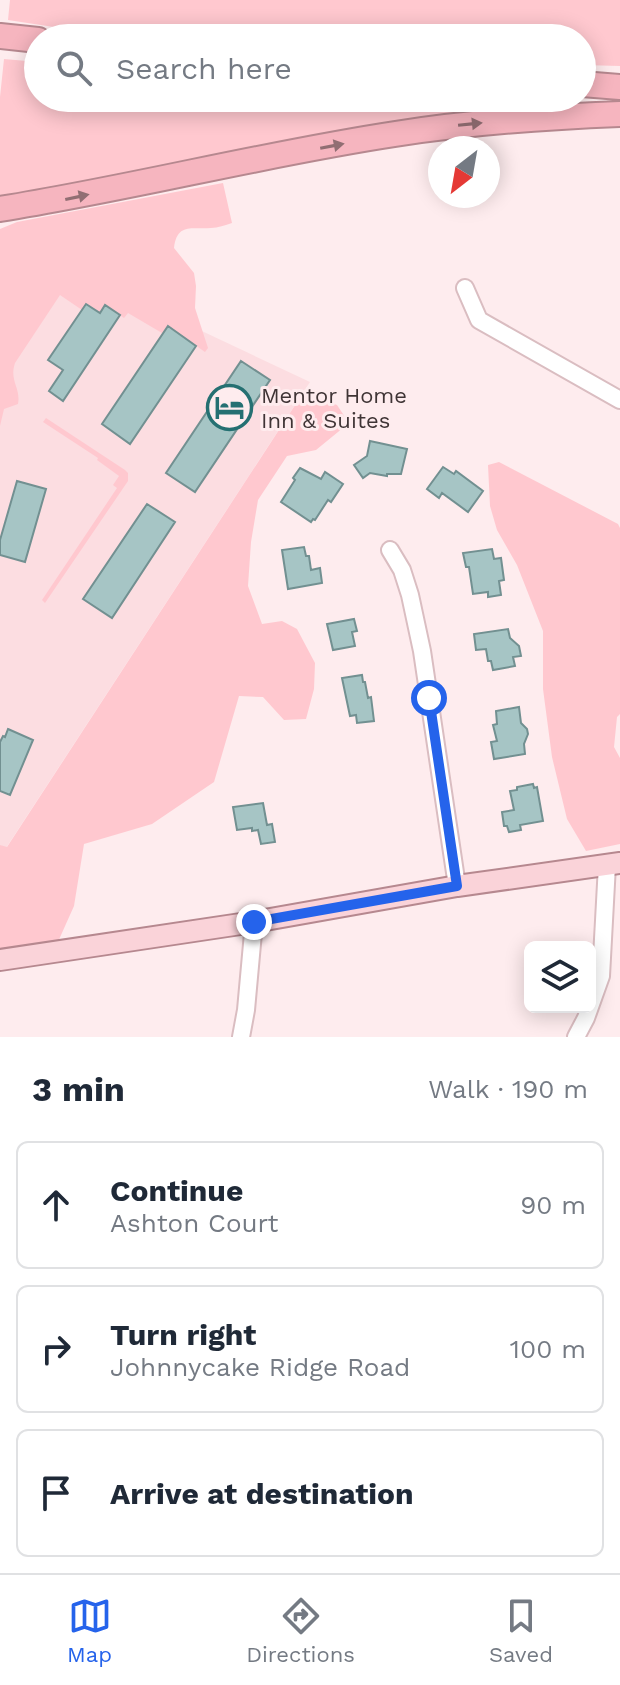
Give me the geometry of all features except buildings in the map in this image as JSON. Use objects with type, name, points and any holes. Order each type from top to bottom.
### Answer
[{"type":"highway","points":[[0,36],[24,39]]},
{"type":"highway","points":[[596,85],[620,87]]},
{"type":"highway","points":[[0,209],[393,134],[501,120],[620,114]]},
{"type":"main road","points":[[0,960],[254,922],[457,886],[613,864]]},
{"type":"street","points":[[465,288],[479,320],[620,400]]},
{"type":"street","points":[[390,550],[402,570],[415,616],[457,886]]},
{"type":"street","points":[[576,1037],[601,976],[613,864]]},
{"type":"street","points":[[241,1037],[254,922]]},
{"type":"shaded area","points":[[10,0],[620,0],[620,66],[596,65],[596,24],[34,24],[8,20]]},
{"type":"shaded area","points":[[4,59],[24,61],[24,112],[511,112],[200,158],[0,197],[0,97]]},
{"type":"shaded area","points":[[223,183],[232,223],[216,228],[182,231],[174,248],[194,273],[195,308],[208,348],[205,352],[168,326],[162,333],[128,313],[124,318],[106,306],[100,313],[87,304],[82,310],[60,295],[15,363],[13,375],[18,404],[4,409],[0,426],[0,229],[17,222]]},
{"type":"shaded area","points":[[0,236],[310,382],[6,848],[0,845]]},
{"type":"shaded area","points":[[303,393],[337,405],[349,423],[316,450],[287,456],[258,500],[248,586],[262,624],[282,621],[297,629],[315,663],[314,689],[306,719],[284,720],[263,697],[239,696],[214,782],[152,824],[84,844],[74,906],[57,944],[0,949],[0,845],[7,847]]},
{"type":"shaded area","points":[[46,418],[125,470],[128,481],[45,603],[42,600],[117,488],[113,485],[119,476],[98,458],[43,422]]},
{"type":"shaded area","points":[[499,462],[618,524],[620,528],[620,714],[617,717],[614,747],[620,758],[620,844],[586,851],[567,819],[552,757],[543,689],[543,631],[517,565],[497,530],[490,506],[488,465]]},
{"type":"place","name":"Mentor Home Inn & Suites","points":[[230,408]]},
{"type":"route","points":[[254,922],[457,886],[429,698]]}]
